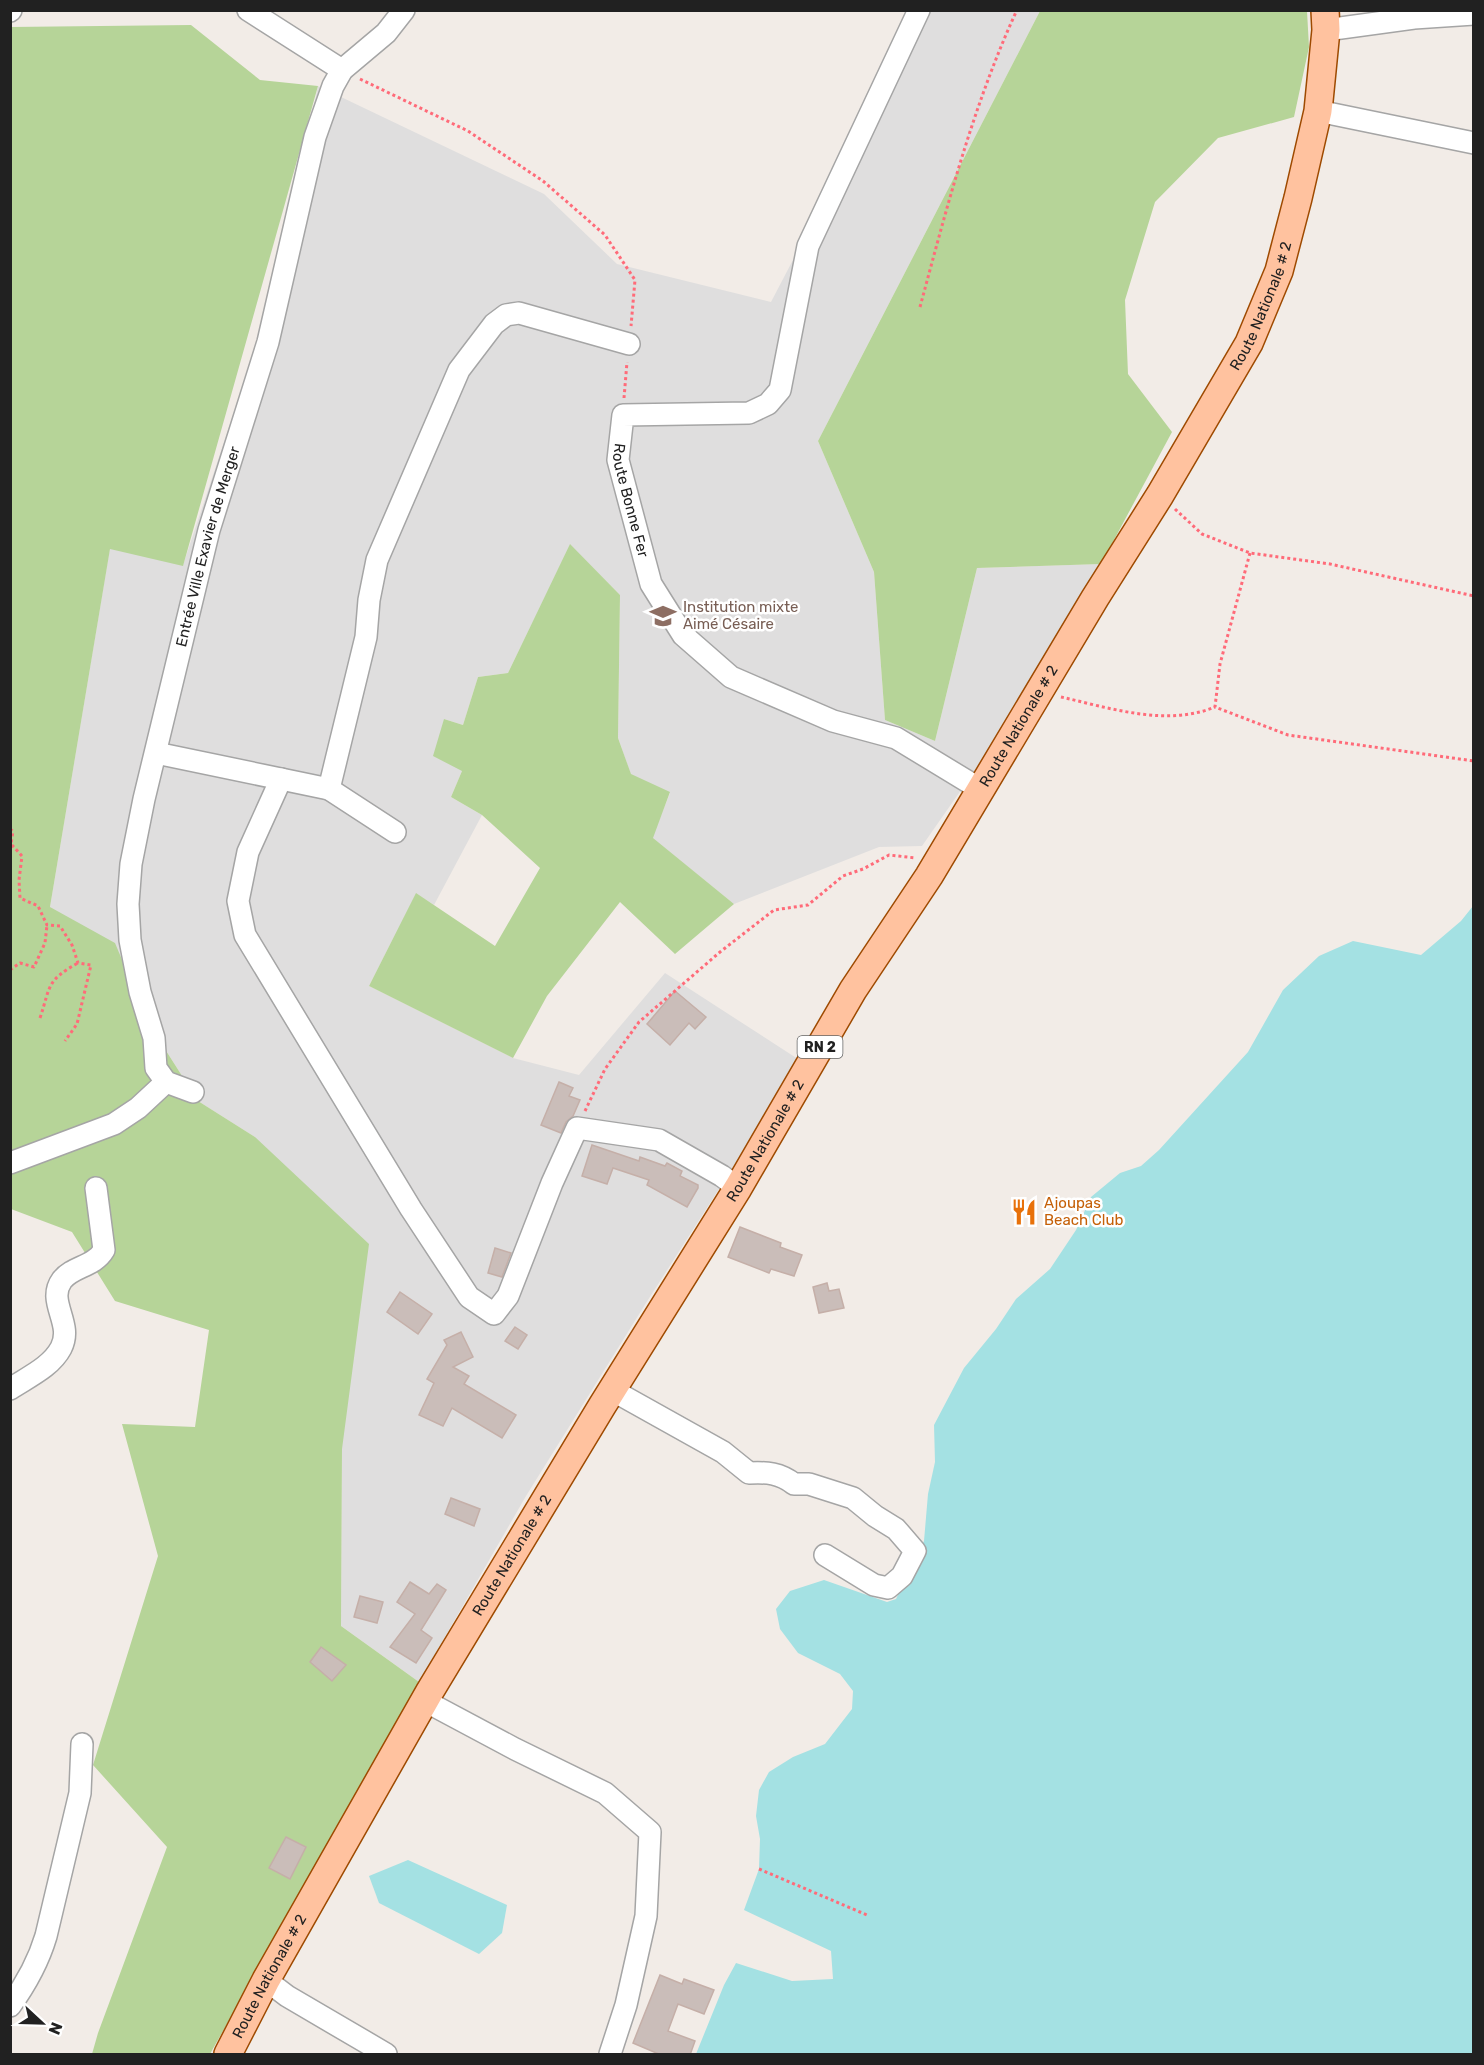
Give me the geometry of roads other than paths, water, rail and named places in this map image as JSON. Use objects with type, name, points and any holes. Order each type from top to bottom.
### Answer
[{"type":"main road","name":"Route Nationale # 2","points":[[228,2055],[266,1980],[425,1701],[612,1390],[738,1188],[853,990],[939,860],[1160,495],[1249,343],[1279,272],[1298,198],[1318,111],[1325,20]]},
{"type":"street","points":[[248,10],[342,70]]},
{"type":"street","name":"Entrée Ville Exavier de Merger","points":[[166,1082],[156,1068],[154,1038],[140,992],[130,940],[128,904],[131,864],[209,530],[268,342],[315,137],[333,86],[342,70],[386,33],[404,10]]},
{"type":"street","name":"Route Bonne Fer","points":[[919,10],[808,246],[780,390],[768,404],[749,413],[623,415],[618,460],[651,584],[683,635],[731,677],[833,721],[896,738],[980,789]]},
{"type":"street","points":[[1325,20],[1473,14]]},
{"type":"street","points":[[1318,111],[1473,143]]},
{"type":"street","points":[[329,789],[366,637],[369,600],[377,560],[459,370],[494,324],[506,315],[519,314],[629,344]]},
{"type":"street","points":[[156,753],[329,789],[395,832]]},
{"type":"street","points":[[281,779],[248,852],[238,901],[245,935],[411,1209],[469,1297],[494,1314],[508,1296],[552,1183],[577,1128],[659,1140],[722,1176],[738,1188]]},
{"type":"street","points":[[10,1164],[114,1124],[138,1108],[166,1082],[193,1092]]},
{"type":"street","points":[[10,1389],[45,1367],[61,1349],[66,1338],[66,1328],[57,1302],[57,1292],[62,1280],[95,1261],[104,1250],[96,1188]]},
{"type":"street","points":[[612,1390],[723,1452],[749,1473],[766,1472],[783,1476],[794,1484],[809,1484],[853,1498],[896,1529],[915,1551],[902,1576],[888,1588],[874,1585],[825,1555]]},
{"type":"street","points":[[425,1701],[605,1794],[650,1832],[646,1916],[626,2005],[610,2055]]},
{"type":"street","points":[[10,2006],[29,1980],[46,1936],[80,1793],[82,1744]]},
{"type":"street","points":[[266,1980],[287,1996],[386,2055]]},
{"type":"water","points":[[1473,906],[1473,2054],[696,2054],[724,1985],[736,1963],[792,1981],[833,1979],[831,1951],[744,1910],[759,1869],[760,1839],[756,1816],[759,1790],[769,1772],[793,1757],[825,1744],[852,1709],[853,1691],[840,1674],[798,1653],[780,1629],[776,1609],[790,1591],[824,1580],[887,1602],[896,1599],[924,1541],[928,1494],[935,1462],[934,1425],[964,1368],[996,1329],[1016,1299],[1050,1269],[1076,1230],[1091,1197],[1120,1173],[1141,1166],[1159,1150],[1248,1052],[1283,990],[1319,956],[1353,941],[1421,955],[1461,921]]},
{"type":"water","points":[[408,1860],[507,1905],[502,1933],[479,1954],[379,1903],[369,1876]]},
{"type":"place","name":"Institution mixte Aimé Césaire","points":[[663,616]]},
{"type":"place","name":"Ajoupas Beach Club","points":[[1024,1212]]}]
